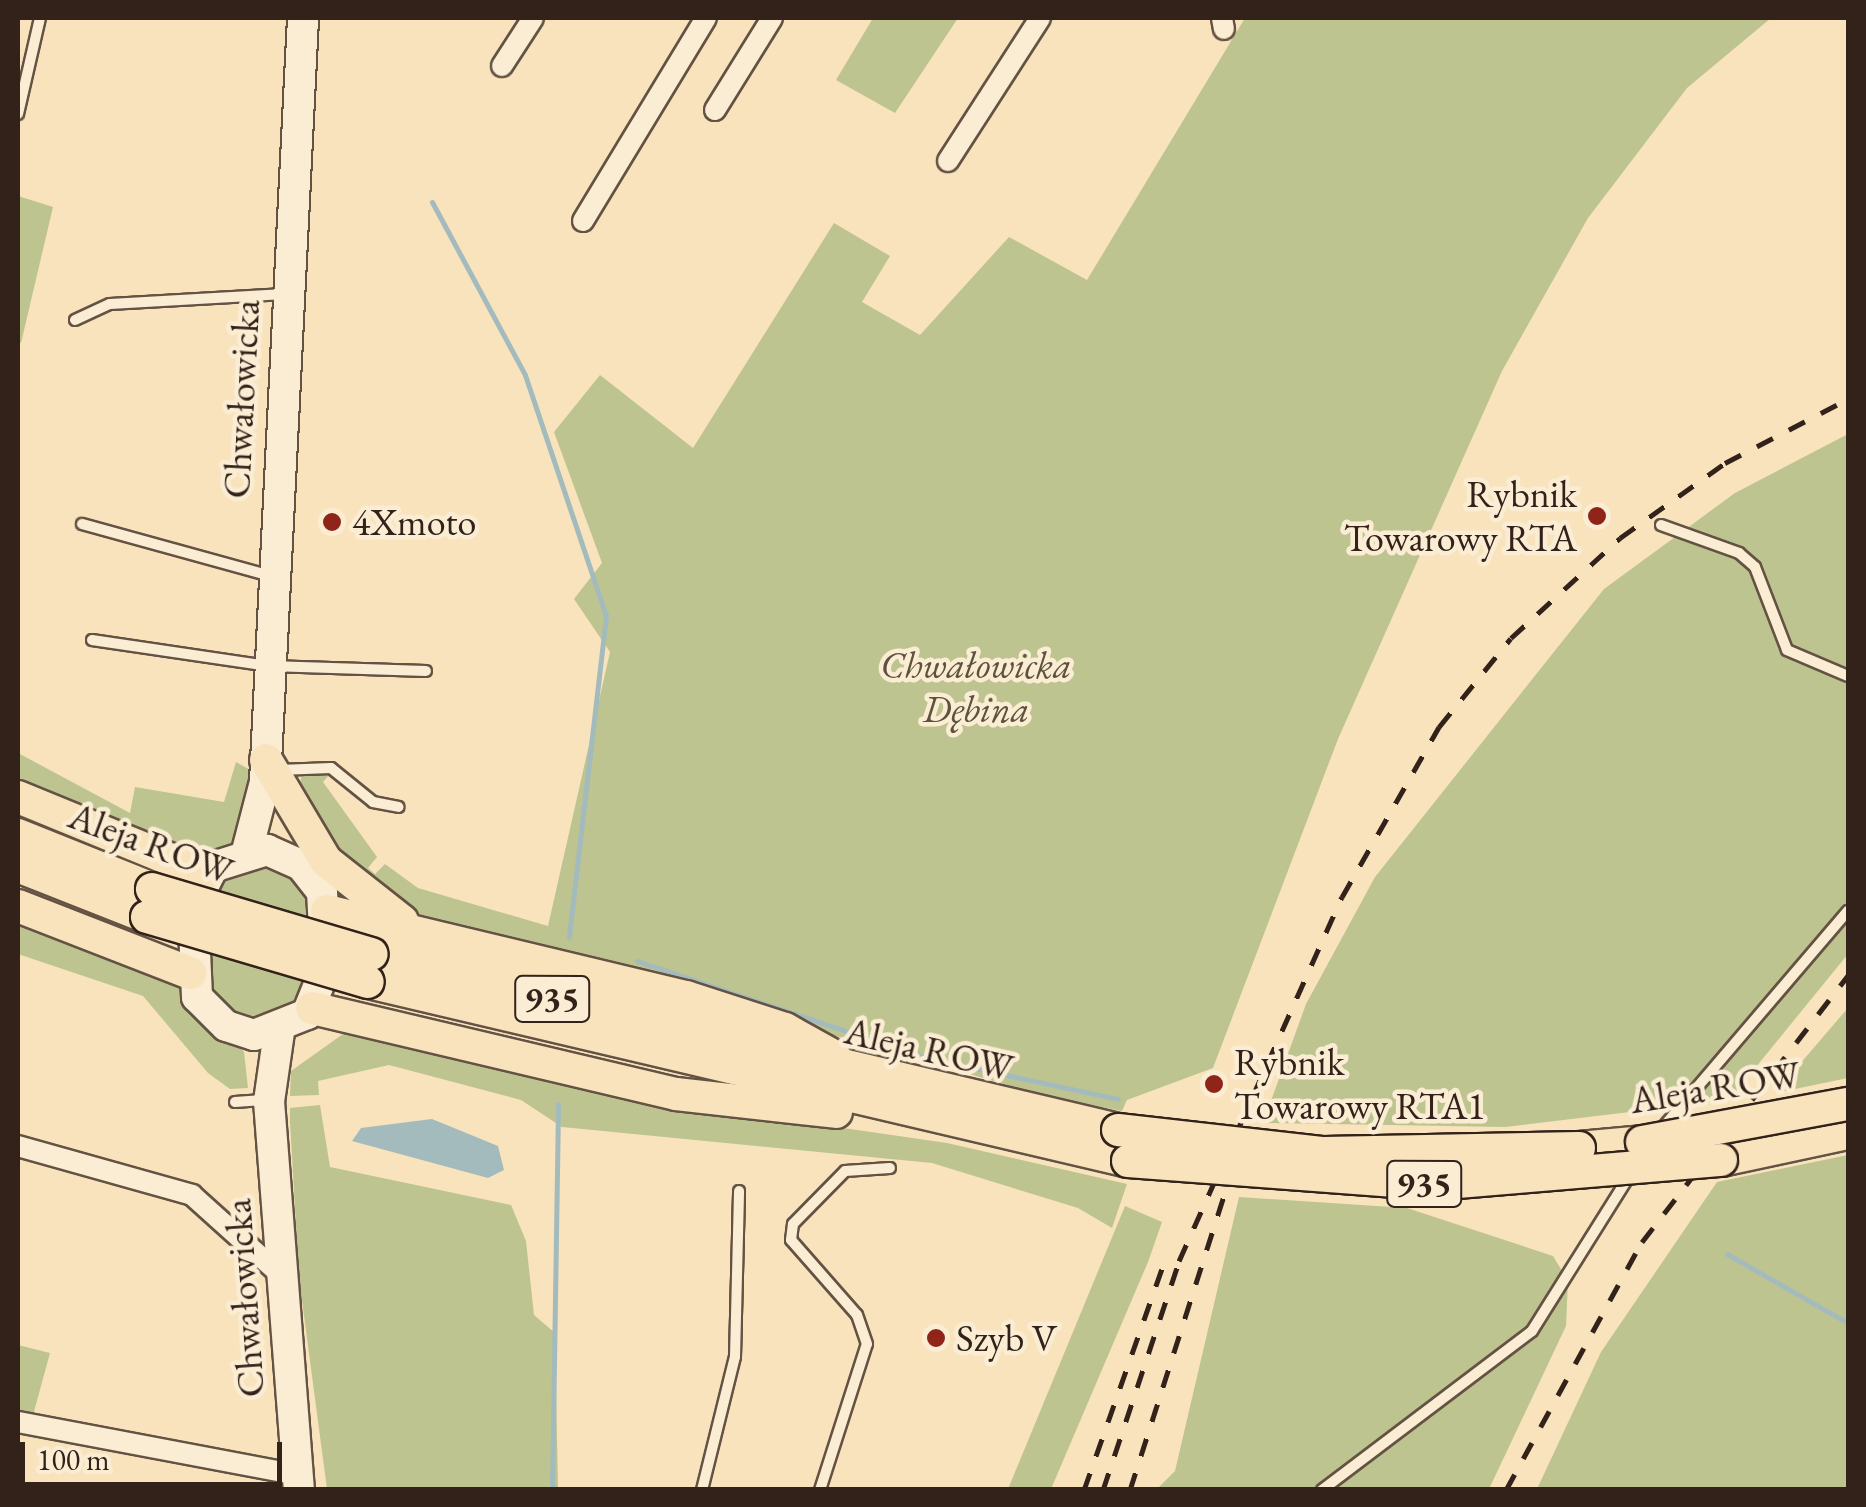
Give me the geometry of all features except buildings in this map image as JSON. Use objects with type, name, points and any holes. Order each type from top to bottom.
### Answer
[{"type":"main road","name":"Chwałowicka","points":[[262,852],[298,18]]},
{"type":"main road","points":[[268,771],[326,861],[422,934]]},
{"type":"main road","points":[[18,797],[206,874],[262,852],[308,870],[327,911],[324,979],[312,1008],[279,1032],[244,1033],[210,1014],[190,973],[193,907],[206,874]]},
{"type":"main road","name":"Aleja ROW","points":[[18,834],[150,903]]},
{"type":"main road","name":"Aleja ROW","points":[[18,866],[370,968],[907,1114],[1123,1145],[1320,1181],[1476,1183],[1721,1160],[1848,1133]]},
{"type":"main road","points":[[18,906],[190,973]]},
{"type":"main road","points":[[327,911],[728,1010],[870,1076]]},
{"type":"main road","name":"Aleja ROW","points":[[370,968],[870,1076],[1123,1145],[1480,1154],[1728,1130],[1848,1104]]},
{"type":"main road","points":[[312,1008],[676,1094],[907,1114]]},
{"type":"main road","name":"Chwałowicka","points":[[279,1032],[268,1100],[298,1482]]},
{"type":"main road","name":"Chwałowicka","points":[[244,1033],[268,1100]]},
{"type":"street","points":[[502,66],[533,18]]},
{"type":"street","points":[[583,221],[706,18]]},
{"type":"street","points":[[714,110],[772,18]]},
{"type":"street","points":[[948,161],[1040,18]]},
{"type":"street","points":[[18,1146],[192,1195],[282,1276]]},
{"type":"street","points":[[18,1422],[298,1482]]},
{"type":"lane","points":[[18,114],[40,18]]},
{"type":"lane","points":[[75,320],[110,304],[286,294]]},
{"type":"lane","points":[[82,524],[272,577]]},
{"type":"lane","points":[[1662,525],[1748,560],[1787,650],[1848,676]]},
{"type":"lane","points":[[92,640],[269,666],[426,671]]},
{"type":"lane","points":[[268,771],[331,768],[373,802],[400,806]]},
{"type":"lane","points":[[1322,1490],[1532,1332],[1669,1118],[1848,911]]},
{"type":"lane","points":[[235,1102],[268,1100]]},
{"type":"lane","points":[[820,1490],[867,1344],[857,1315],[792,1240],[793,1224],[844,1171],[890,1168]]},
{"type":"lane","points":[[702,1490],[735,1358],[739,1192]]},
{"type":"green space","points":[[873,18],[958,18],[895,113],[836,80]]},
{"type":"green space","name":"Chwałowicka Dębina","points":[[1245,18],[1771,18],[1687,88],[1588,218],[1502,371],[1338,739],[1213,1068],[1127,1100],[1122,1111],[1053,1098],[419,917],[348,867],[299,787],[302,774],[331,773],[323,782],[377,857],[368,868],[375,874],[385,864],[418,888],[548,926],[610,652],[574,599],[602,563],[554,432],[600,375],[693,448],[834,223],[890,256],[862,302],[920,335],[1009,237],[1087,280]]},
{"type":"green space","points":[[18,196],[53,207],[21,343],[18,341]]},
{"type":"green space","points":[[1848,434],[1848,954],[1729,1100],[1506,1127],[1263,1123],[1306,1004],[1375,877],[1604,589],[1735,493]]},
{"type":"green space","points":[[18,753],[130,813],[135,787],[224,802],[236,762],[254,772],[236,844],[205,859],[18,787]]},
{"type":"green space","points":[[240,864],[281,865],[309,891],[311,988],[280,1019],[242,1021],[207,991],[210,889]]},
{"type":"green space","points":[[20,922],[174,977],[244,1052],[248,1088],[230,1089],[208,1073],[143,996],[18,954]]},
{"type":"green space","points":[[1847,1009],[1848,1078],[1775,1093]]},
{"type":"green space","points":[[350,1029],[706,1108],[947,1143],[1127,1184],[1112,1228],[1078,1208],[932,1163],[562,1127],[521,1100],[389,1065],[318,1081],[319,1095],[290,1096],[291,1071]]},
{"type":"green space","points":[[320,1105],[330,1167],[511,1205],[526,1241],[534,1315],[555,1333],[558,1489],[327,1489],[299,1278],[290,1122],[290,1108]]},
{"type":"green space","points":[[1848,1155],[1848,1489],[1537,1489],[1601,1352],[1717,1182]]},
{"type":"green space","points":[[1239,1197],[1407,1208],[1553,1256],[1568,1281],[1566,1326],[1489,1489],[1156,1490],[1175,1471]]},
{"type":"green space","points":[[1125,1206],[1162,1222],[1148,1262],[1051,1489],[1008,1489]]},
{"type":"green space","points":[[18,1345],[50,1353],[32,1419],[18,1417]]},
{"type":"water","points":[[432,1119],[498,1146],[504,1170],[488,1178],[352,1141],[361,1128]]},
{"type":"waterway","points":[[432,202],[525,375],[606,616],[569,937]]},
{"type":"waterway","points":[[637,961],[927,1058],[1118,1099]]},
{"type":"waterway","points":[[552,1490],[558,1104]]},
{"type":"waterway","points":[[1727,1254],[1848,1323]]},
{"type":"railway","points":[[1103,1490],[1179,1261],[1342,897],[1439,727],[1511,638],[1620,538],[1725,463],[1848,399]]},
{"type":"railway","points":[[1506,1490],[1642,1242],[1848,975]]},
{"type":"railway","points":[[1130,1490],[1232,1170]]},
{"type":"railway","points":[[1084,1490],[1162,1268]]},
{"type":"place","name":"Rybnik Towarowy RTA","points":[[1597,516]]},
{"type":"place","name":"4Xmoto","points":[[332,522]]},
{"type":"place","name":"Rybnik Towarowy RTA1","points":[[1214,1084]]},
{"type":"place","name":"Szyb V","points":[[936,1338]]}]
